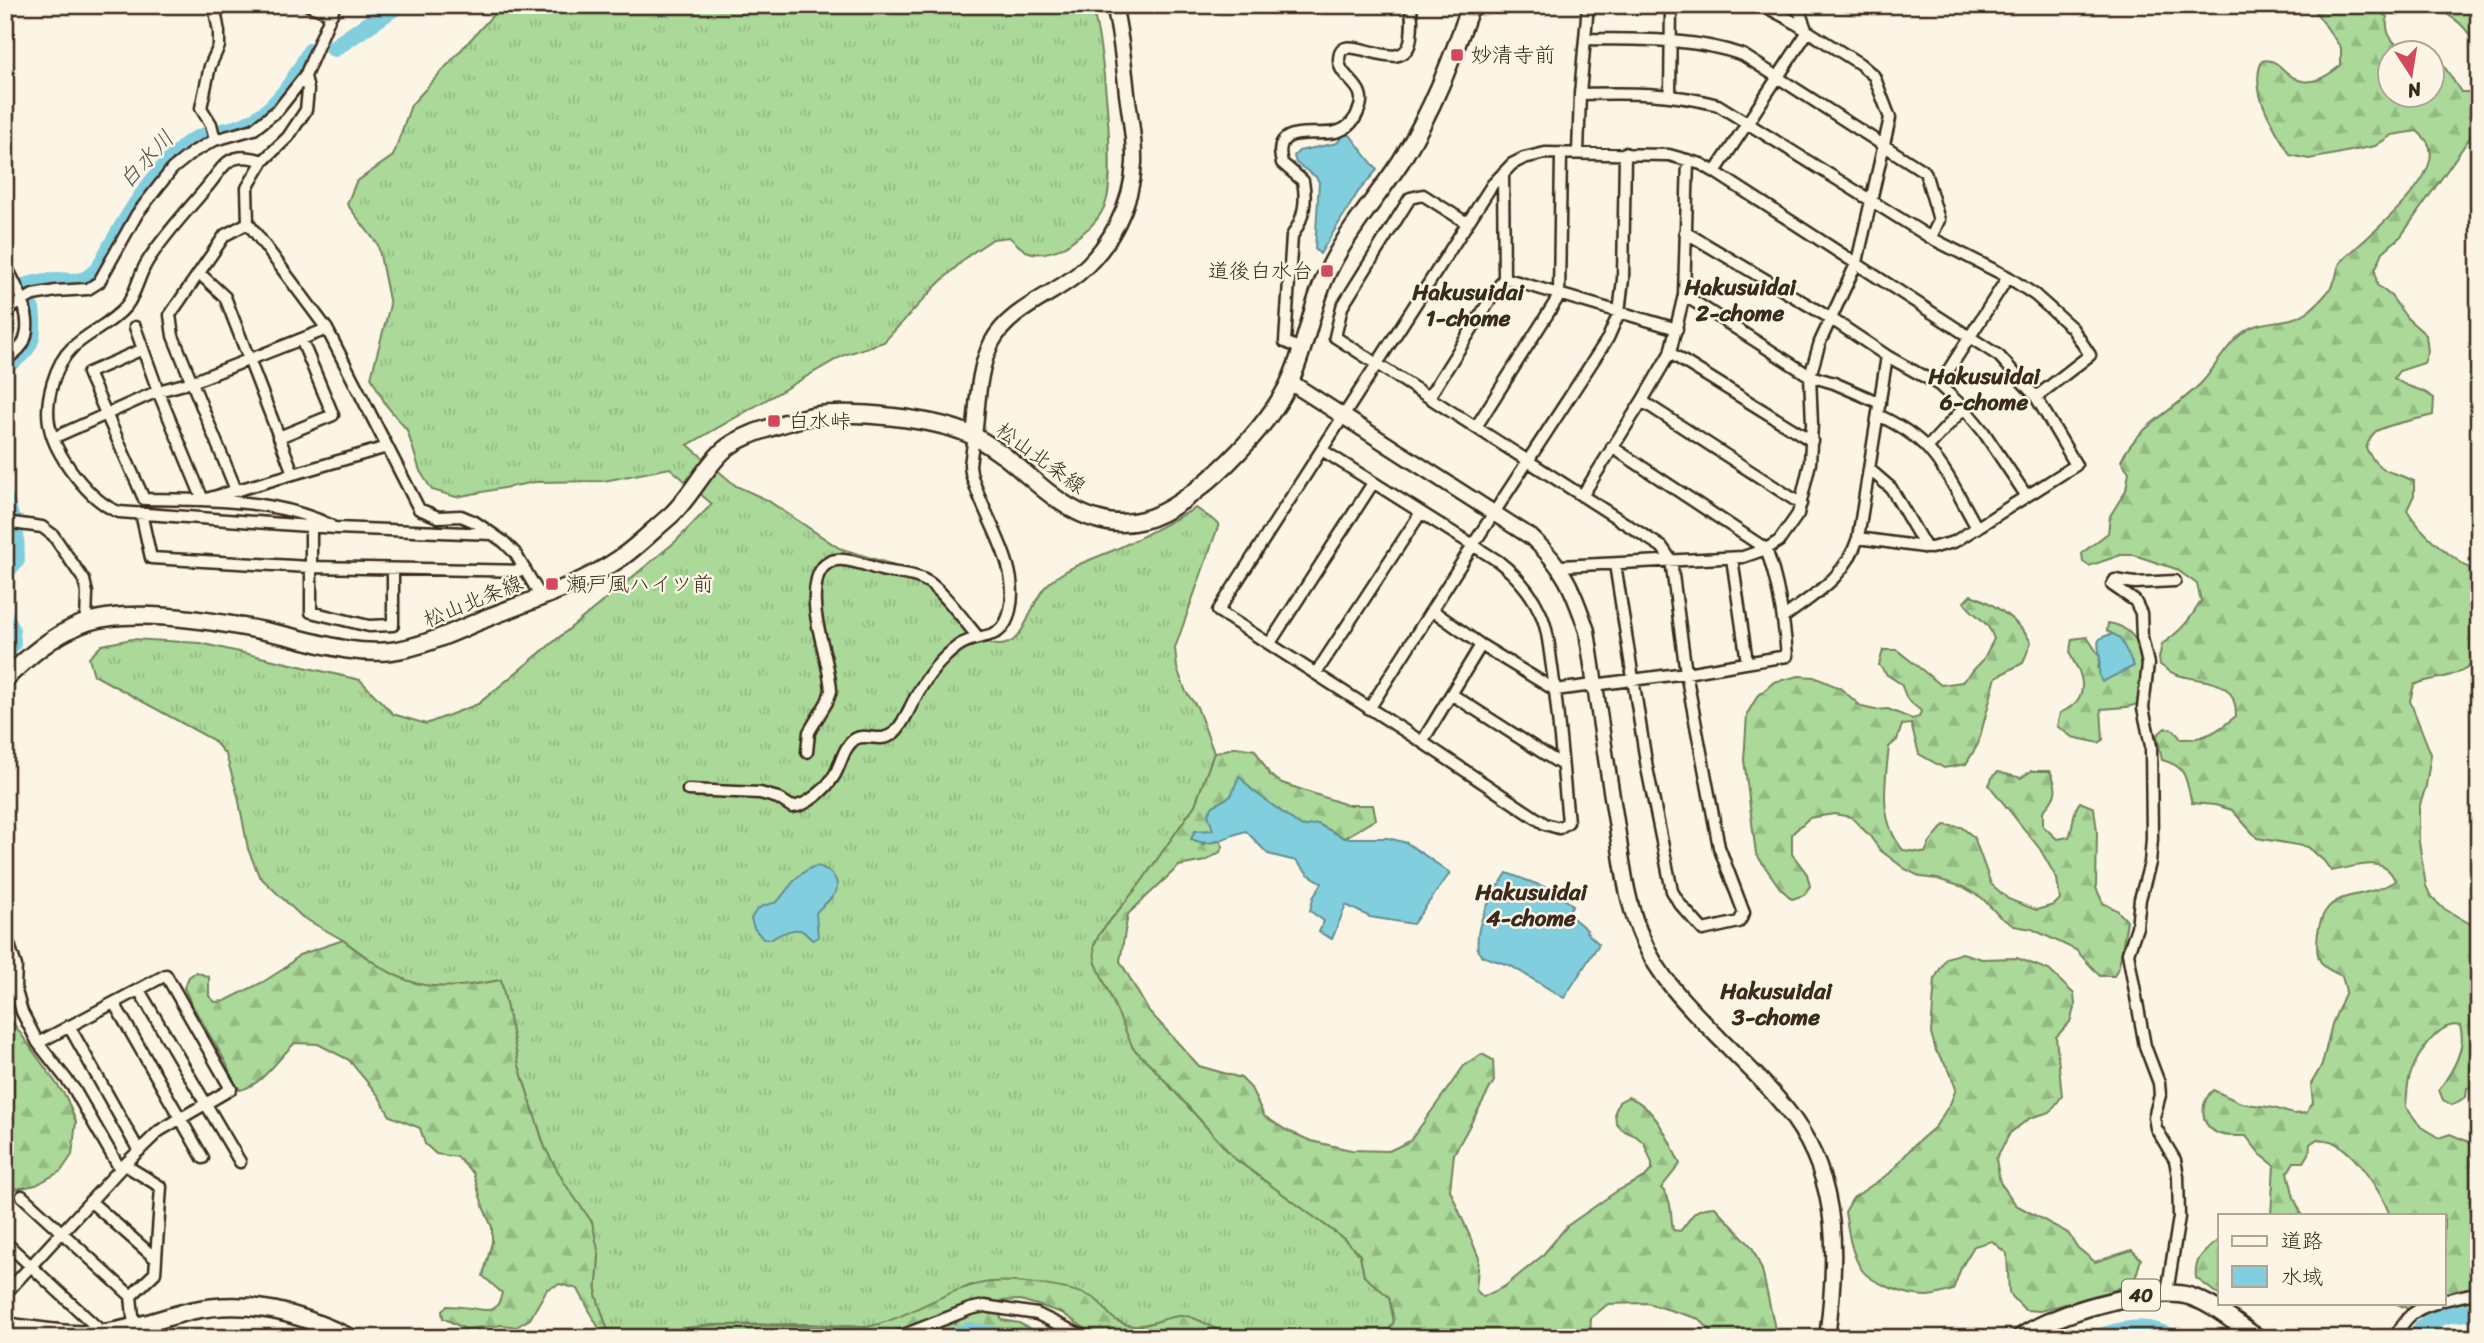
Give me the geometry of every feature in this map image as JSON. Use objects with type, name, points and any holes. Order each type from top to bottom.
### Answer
[{"type":"main road","name":"松山北条線","points":[[5,679],[60,634],[86,622],[117,617],[174,617],[270,632],[348,650],[387,652],[417,645],[541,597],[619,559],[676,510],[724,449],[761,430],[811,416],[844,415],[915,420],[956,429],[974,436],[1000,452],[1054,496],[1080,513],[1112,522],[1143,520],[1168,510],[1186,498],[1234,456],[1256,432],[1290,382],[1315,298],[1333,259],[1411,143],[1440,90],[1471,5]]},
{"type":"main road","name":"40","points":[[2020,1338],[2049,1320],[2140,1295],[2167,1293],[2187,1296],[2211,1305],[2258,1338]]},
{"type":"main road","points":[[5,1326],[75,1334],[103,1333],[191,1311],[217,1306],[240,1306],[294,1313],[351,1338]]},
{"type":"street","points":[[214,5],[219,46],[210,66],[201,108],[211,124],[215,140]]},
{"type":"street","points":[[5,311],[33,295],[88,289],[99,282],[137,214],[172,169],[193,152],[215,140],[254,129],[278,110],[304,76],[333,9],[308,5]]},
{"type":"street","points":[[688,790],[768,794],[792,807],[806,802],[835,775],[853,740],[859,737],[885,738],[894,733],[903,722],[920,689],[946,655],[962,643],[998,633],[1007,624],[1013,597],[1008,564],[991,527],[970,465],[983,366],[993,340],[1004,325],[1086,266],[1118,225],[1134,164],[1114,5]]},
{"type":"street","points":[[1301,349],[1285,342],[1292,236],[1301,223],[1305,190],[1303,181],[1282,163],[1281,150],[1289,136],[1296,133],[1330,133],[1352,123],[1360,108],[1361,97],[1357,87],[1341,69],[1340,54],[1352,47],[1388,56],[1406,52],[1410,43],[1413,17],[1410,5]]},
{"type":"street","points":[[1578,152],[1588,5]]},
{"type":"street","points":[[1670,95],[1671,5]]},
{"type":"street","points":[[1559,566],[1743,557],[1766,549],[1788,530],[1798,514],[1812,442],[1810,376],[1830,318],[1857,262],[1890,118],[1874,76],[1860,64],[1762,5]]},
{"type":"street","points":[[1797,5],[1807,33]]},
{"type":"street","points":[[1715,172],[1807,33]]},
{"type":"street","points":[[1585,39],[1671,40],[1714,45],[1743,55],[1925,172],[1940,220],[1931,238]]},
{"type":"street","points":[[304,76],[308,90],[306,110],[288,137],[263,161],[247,188],[248,223],[327,329],[419,509],[438,517],[461,516],[492,534],[515,553],[541,597]]},
{"type":"street","points":[[1580,94],[1670,95],[1717,105],[1931,238],[2008,277],[2035,295],[2072,328],[2090,355],[2036,397]]},
{"type":"street","points":[[1322,450],[1473,545],[1518,578],[1530,593],[1541,612],[1546,631],[1555,690],[1568,822],[1559,828],[1545,824],[1218,611],[1492,185],[1503,173],[1524,158],[1545,153],[1669,155],[1715,172],[2000,356],[2036,397],[2076,465],[1954,542],[1926,548],[1858,538]]},
{"type":"street","points":[[1476,427],[1559,296],[1561,153]]},
{"type":"street","points":[[1369,709],[1608,338],[1619,313],[1623,279],[1625,153]]},
{"type":"street","points":[[263,161],[250,156],[229,161],[146,263],[128,304],[72,348],[60,365],[49,404],[49,422],[53,438],[65,460],[91,494],[119,512],[336,528],[492,534]]},
{"type":"street","points":[[1582,496],[1670,352],[1684,295],[1688,160]]},
{"type":"street","points":[[1429,397],[1504,278],[1503,173]]},
{"type":"street","points":[[1468,223],[1423,195],[1410,198],[1342,307],[1335,337],[1662,547],[1671,561],[1686,673],[1719,848],[1744,913],[1739,922],[1703,930],[1679,903],[1669,881],[1632,680],[1615,564]]},
{"type":"street","points":[[236,490],[173,336],[170,315],[225,235],[248,223]]},
{"type":"street","points":[[1685,232],[1939,385],[1983,430],[2026,495]]},
{"type":"street","points":[[5,264],[27,317],[27,333],[21,347],[5,360]]},
{"type":"street","points":[[199,273],[225,296],[293,473]]},
{"type":"street","points":[[1939,385],[2008,277]]},
{"type":"street","points":[[1504,278],[1677,329]]},
{"type":"street","points":[[1684,295],[1810,376],[1880,402]]},
{"type":"street","points":[[135,327],[203,500]]},
{"type":"street","points":[[53,438],[158,391],[192,382],[327,329]]},
{"type":"street","points":[[279,437],[332,415],[301,340]]},
{"type":"street","points":[[143,349],[88,373],[144,499],[203,500],[281,509],[310,516],[336,528]]},
{"type":"street","points":[[1670,352],[1812,442]]},
{"type":"street","points":[[1784,617],[1842,572],[1853,554],[1858,538],[1887,356]]},
{"type":"street","points":[[1290,382],[1531,537],[1559,566],[1587,631],[1627,889],[1643,941],[1669,984],[1684,1002],[1749,1068],[1794,1120],[1806,1138],[1821,1172],[1831,1213],[1835,1255],[1828,1338]]},
{"type":"street","points":[[1642,401],[1801,504]]},
{"type":"street","points":[[1927,448],[1964,408]]},
{"type":"street","points":[[1878,415],[1927,448],[1952,484],[1977,528]]},
{"type":"street","points":[[203,500],[387,447]]},
{"type":"street","points":[[1432,610],[1481,645],[1555,690],[1686,673],[1787,656],[1784,617],[1766,549],[1612,447]]},
{"type":"street","points":[[1869,469],[1891,488],[1926,548]]},
{"type":"street","points":[[1270,643],[1373,484]]},
{"type":"street","points":[[141,513],[151,558],[310,567],[526,571]]},
{"type":"street","points":[[1316,673],[1420,514]]},
{"type":"street","points":[[5,522],[42,527],[53,535],[84,580],[87,593],[86,622]]},
{"type":"street","points":[[311,526],[311,612],[369,626],[393,625],[393,569]]},
{"type":"street","points":[[1732,558],[1747,662]]},
{"type":"street","points":[[807,752],[809,732],[831,691],[816,602],[817,580],[822,569],[831,561],[858,561],[881,570],[918,577],[930,583],[978,637]]},
{"type":"street","points":[[2167,1293],[2179,1217],[2178,1176],[2175,1160],[2156,1128],[2154,1117],[2160,1095],[2159,1083],[2145,1046],[2128,953],[2137,927],[2152,839],[2151,746],[2143,708],[2147,664],[2141,613],[2136,601],[2112,585],[2115,580],[2135,583],[2175,580]]},
{"type":"street","points":[[1422,742],[1481,645]]},
{"type":"street","points":[[1451,694],[1562,765]]},
{"type":"street","points":[[5,932],[16,967],[15,987],[22,1012],[38,1043],[74,1089],[122,1167],[161,1187],[155,1273],[131,1296]]},
{"type":"street","points":[[5,1294],[122,1167],[159,1131],[231,1089],[166,975],[38,1043]]},
{"type":"street","points":[[139,990],[240,1162]]},
{"type":"street","points":[[114,1003],[203,1158]]},
{"type":"street","points":[[69,1026],[139,1151]]},
{"type":"street","points":[[22,1196],[131,1296],[134,1326]]},
{"type":"street","points":[[90,1201],[156,1259]]},
{"type":"street","points":[[5,1242],[103,1333]]},
{"type":"street","points":[[2446,1300],[2479,1292]]},
{"type":"street","points":[[2395,1338],[2404,1322],[2417,1308],[2432,1304]]},
{"type":"street","points":[[896,1338],[984,1306],[1037,1314],[1087,1338]]},
{"type":"green space","points":[[502,5],[1091,5],[1104,73],[1110,163],[1106,202],[1092,225],[1066,245],[1043,253],[1026,251],[1009,237],[993,239],[969,255],[937,285],[884,342],[844,355],[688,445],[736,486],[767,500],[839,548],[933,577],[991,644],[1003,645],[1012,641],[1025,624],[1041,592],[1055,578],[1071,568],[1135,540],[1196,508],[1219,524],[1175,648],[1177,668],[1186,692],[1197,707],[1214,753],[1195,805],[1140,884],[1100,933],[1133,1048],[1234,1158],[1344,1239],[1360,1255],[1364,1276],[1389,1296],[1394,1321],[1386,1338],[1239,1338],[1228,1336],[1186,1316],[1132,1327],[1114,1320],[1095,1299],[971,1285],[889,1322],[867,1327],[807,1324],[713,1325],[610,1337],[596,1295],[599,1255],[545,1148],[519,1066],[501,980],[458,988],[416,985],[387,972],[343,940],[302,917],[259,876],[248,849],[238,796],[226,755],[213,740],[94,675],[89,658],[102,645],[132,639],[200,643],[360,680],[393,714],[426,724],[478,704],[675,542],[712,504],[670,468],[604,481],[535,482],[456,497],[432,490],[420,471],[407,430],[386,405],[371,377],[390,305],[378,245],[347,204],[356,182],[393,156],[411,105]]},
{"type":"green space","points":[[2311,5],[2370,5],[2387,17],[2387,29],[2391,38],[2376,38],[2376,108],[2446,108],[2446,69],[2461,92],[2475,92],[2479,77],[2479,121],[2476,129],[2401,236],[2383,252],[2375,270],[2377,285],[2391,296],[2407,318],[2426,335],[2428,352],[2424,363],[2399,371],[2394,378],[2434,398],[2433,415],[2378,430],[2366,448],[2381,468],[2414,481],[2414,495],[2407,510],[2439,546],[2479,575],[2479,659],[2456,673],[2414,685],[2410,701],[2431,754],[2419,808],[2419,842],[2426,886],[2431,897],[2443,908],[2479,929],[2479,1085],[2467,1088],[2466,1097],[2452,1105],[2443,1100],[2439,1090],[2453,1068],[2462,1043],[2460,1026],[2444,1028],[2430,1041],[2414,1066],[2406,1107],[2421,1127],[2439,1138],[2450,1134],[2479,1146],[2479,1311],[2426,1317],[2397,1304],[2446,1304],[2446,1214],[2390,1214],[2381,1195],[2359,1164],[2342,1147],[2317,1139],[2310,1144],[2309,1154],[2304,1162],[2294,1162],[2288,1172],[2294,1198],[2302,1214],[2271,1214],[2274,1165],[2260,1154],[2246,1136],[2224,1135],[2211,1129],[2203,1113],[2213,1090],[2241,1103],[2293,1114],[2306,1113],[2313,1103],[2311,1084],[2322,1065],[2332,1024],[2346,991],[2342,976],[2327,968],[2319,958],[2319,926],[2325,912],[2333,903],[2382,888],[2395,881],[2390,872],[2376,865],[2358,865],[2331,871],[2308,847],[2257,838],[2232,810],[2192,803],[2182,771],[2162,760],[2157,735],[2165,728],[2174,730],[2181,739],[2197,738],[2217,730],[2236,716],[2234,703],[2224,687],[2175,674],[2160,665],[2162,644],[2184,625],[2201,601],[2197,584],[2176,569],[2134,555],[2121,555],[2089,566],[2083,562],[2082,553],[2108,533],[2110,516],[2126,490],[2129,472],[2121,461],[2137,437],[2194,390],[2243,333],[2257,325],[2294,318],[2310,310],[2332,286],[2341,262],[2400,207],[2425,173],[2431,157],[2428,143],[2417,131],[2392,135],[2375,146],[2336,154],[2309,159],[2290,155],[2265,110],[2261,97],[2258,85],[2262,61],[2277,64],[2300,81],[2324,77],[2341,65],[2341,48]]},
{"type":"green space","points":[[2431,5],[2479,5],[2479,53],[2460,24]]},
{"type":"green space","points":[[1971,595],[2005,614],[2020,627],[2031,642],[2023,663],[1996,677],[1978,744],[1966,764],[1944,768],[1919,754],[1911,724],[1902,725],[1897,740],[1889,747],[1885,801],[1890,826],[1903,850],[1925,853],[1944,825],[1961,827],[1974,837],[1991,884],[2008,899],[2036,910],[2054,905],[2060,899],[2057,879],[2040,849],[1989,785],[1998,772],[2021,778],[2031,771],[2050,771],[2055,792],[2043,811],[2043,826],[2057,839],[2069,837],[2080,802],[2094,808],[2097,832],[2096,888],[2103,903],[2117,910],[2127,921],[2119,966],[2114,976],[2100,976],[2076,950],[2032,929],[2014,926],[2000,917],[1982,898],[1963,887],[1921,877],[1905,869],[1880,850],[1851,817],[1834,814],[1809,818],[1792,834],[1792,854],[1807,874],[1810,886],[1804,895],[1792,899],[1780,888],[1756,854],[1744,760],[1747,714],[1757,697],[1774,682],[1799,676],[1814,677],[1840,688],[1862,707],[1888,709],[1912,719],[1919,717],[1921,711],[1907,699],[1901,684],[1886,674],[1879,665],[1883,650],[1897,650],[1941,685],[1962,682],[1983,660],[1994,639],[1985,623],[1964,602]]},
{"type":"green space","points":[[2108,623],[2122,627],[2134,637],[2143,657],[2144,675],[2138,704],[2101,709],[2103,740],[2099,743],[2072,737],[2057,726],[2060,713],[2072,706],[2082,692],[2079,671],[2070,654],[2072,639],[2087,637],[2100,657],[2098,669],[2120,638],[2107,631]]},
{"type":"green space","points":[[1236,747],[1255,750],[1270,775],[1282,783],[1347,805],[1373,805],[1376,819],[1344,838],[1318,824],[1302,827],[1252,790],[1239,777],[1231,796],[1213,806],[1213,830],[1202,844],[1220,841],[1223,846],[1220,852],[1205,861],[1179,866],[1128,914],[1120,961],[1148,1010],[1199,1066],[1241,1078],[1251,1088],[1264,1116],[1286,1130],[1311,1141],[1351,1150],[1389,1151],[1410,1141],[1464,1066],[1482,1054],[1493,1060],[1494,1081],[1454,1154],[1450,1190],[1479,1258],[1476,1290],[1483,1297],[1504,1287],[1542,1256],[1567,1226],[1617,1191],[1645,1177],[1652,1169],[1644,1143],[1622,1130],[1616,1123],[1615,1112],[1619,1102],[1628,1097],[1638,1101],[1660,1125],[1680,1164],[1661,1188],[1669,1202],[1673,1230],[1680,1231],[1697,1211],[1715,1207],[1752,1247],[1762,1270],[1777,1338],[1710,1338],[1711,1331],[1699,1319],[1647,1303],[1608,1304],[1591,1318],[1590,1338],[1386,1338],[1394,1321],[1389,1297],[1364,1276],[1360,1255],[1344,1239],[1234,1158],[1133,1048],[1095,961],[1094,945],[1100,933],[1140,884],[1195,805],[1214,753]]},
{"type":"green space","points":[[343,940],[383,968],[416,983],[453,986],[501,980],[519,1066],[545,1148],[565,1184],[592,1222],[599,1255],[596,1295],[610,1337],[713,1325],[867,1327],[899,1317],[960,1289],[1002,1282],[1046,1285],[1088,1295],[1117,1321],[1128,1325],[1142,1325],[1186,1316],[1239,1338],[1213,1338],[1198,1333],[1175,1338],[1105,1338],[1092,1333],[1062,1313],[1020,1300],[1001,1301],[998,1312],[1002,1320],[1019,1323],[1031,1329],[1030,1338],[735,1338],[715,1331],[653,1338],[604,1338],[578,1289],[560,1284],[547,1289],[530,1319],[516,1327],[503,1325],[465,1329],[443,1318],[442,1311],[447,1306],[492,1310],[498,1305],[502,1293],[483,1276],[492,1242],[492,1227],[473,1173],[457,1157],[436,1154],[425,1144],[420,1128],[390,1116],[378,1095],[349,1060],[318,1044],[295,1043],[256,1083],[240,1090],[184,988],[189,977],[196,972],[209,977],[209,996],[215,1002],[225,1001],[263,982],[299,955]]},
{"type":"green space","points":[[1962,953],[1982,959],[2017,958],[2049,970],[2074,994],[2075,1005],[2070,1022],[2056,1037],[2062,1096],[2050,1112],[2030,1118],[2010,1133],[1996,1159],[2000,1182],[2016,1205],[2068,1233],[2078,1248],[2095,1262],[2132,1250],[2141,1259],[2134,1282],[2112,1291],[2040,1311],[2025,1310],[2009,1293],[2007,1254],[1992,1241],[1974,1246],[1961,1268],[1953,1290],[1933,1295],[1910,1294],[1891,1288],[1867,1275],[1858,1264],[1850,1242],[1845,1212],[1853,1198],[1890,1173],[1913,1146],[1935,1127],[1956,1089],[1949,1070],[1936,1051],[1931,1033],[1935,978],[1946,958]]},
{"type":"green space","points":[[5,992],[11,1020],[66,1097],[76,1122],[72,1155],[61,1171],[36,1185],[16,1189],[5,1185]]},
{"type":"green space","points":[[2218,1241],[2218,1294],[2196,1278],[2198,1261]]},
{"type":"water","points":[[1344,135],[1350,135],[1377,170],[1358,192],[1320,254],[1315,249],[1319,182],[1296,163],[1294,156],[1299,151],[1337,143]]},
{"type":"water","points":[[2113,634],[2120,638],[2134,666],[2102,682],[2099,674],[2098,642],[2102,637]]},
{"type":"water","points":[[1239,776],[1252,790],[1302,827],[1318,824],[1344,838],[1388,838],[1407,843],[1450,873],[1413,924],[1370,917],[1346,905],[1332,939],[1319,932],[1324,921],[1310,911],[1313,898],[1322,883],[1308,874],[1296,861],[1268,854],[1246,831],[1206,843],[1191,839],[1195,831],[1213,830],[1208,814],[1213,806],[1231,796]]},
{"type":"water","points":[[817,866],[831,873],[837,886],[833,896],[816,913],[818,937],[813,940],[801,930],[792,930],[772,939],[763,939],[751,919],[756,911],[777,902],[804,871]]},
{"type":"water","points":[[1507,873],[1547,888],[1573,905],[1567,913],[1599,944],[1564,998],[1511,966],[1482,956],[1478,951],[1481,920]]},
{"type":"waterway","name":"白水川","points":[[334,48],[393,8]]},
{"type":"waterway","name":"白水川","points":[[26,292],[24,287],[89,278],[99,269],[136,205],[171,160],[196,139],[235,129],[260,117],[289,87],[311,51]]},
{"type":"waterway","name":"白水川","points":[[5,365],[21,354],[29,342],[32,328],[31,309]]},
{"type":"waterway","name":"白水川","points":[[5,499],[15,533],[16,560],[5,572]]},
{"type":"waterway","name":"白水川","points":[[5,616],[11,630],[12,644],[5,651]]},
{"type":"waterway","points":[[2414,1338],[2428,1324],[2442,1316],[2479,1312]]},
{"type":"waterway","points":[[2098,1338],[2134,1329],[2152,1331],[2170,1338]]},
{"type":"waterway","points":[[948,1338],[970,1331],[1008,1338]]},
{"type":"place","name":"妙清寺前","points":[[1457,55]]},
{"type":"place","name":"道後白水台","points":[[1327,271]]},
{"type":"place","name":"白水峠","points":[[774,421]]},
{"type":"place","name":"瀬戸風ハイツ前","points":[[552,584]]},
{"type":"district","name":"Hakusuidai 2-chome","points":[[1740,300]]},
{"type":"district","name":"Hakusuidai 1-chome","points":[[1468,305]]},
{"type":"district","name":"Hakusuidai 6-chome","points":[[1984,389]]},
{"type":"district","name":"Hakusuidai 4-chome","points":[[1531,905]]},
{"type":"district","name":"Hakusuidai 3-chome","points":[[1776,1004]]}]
